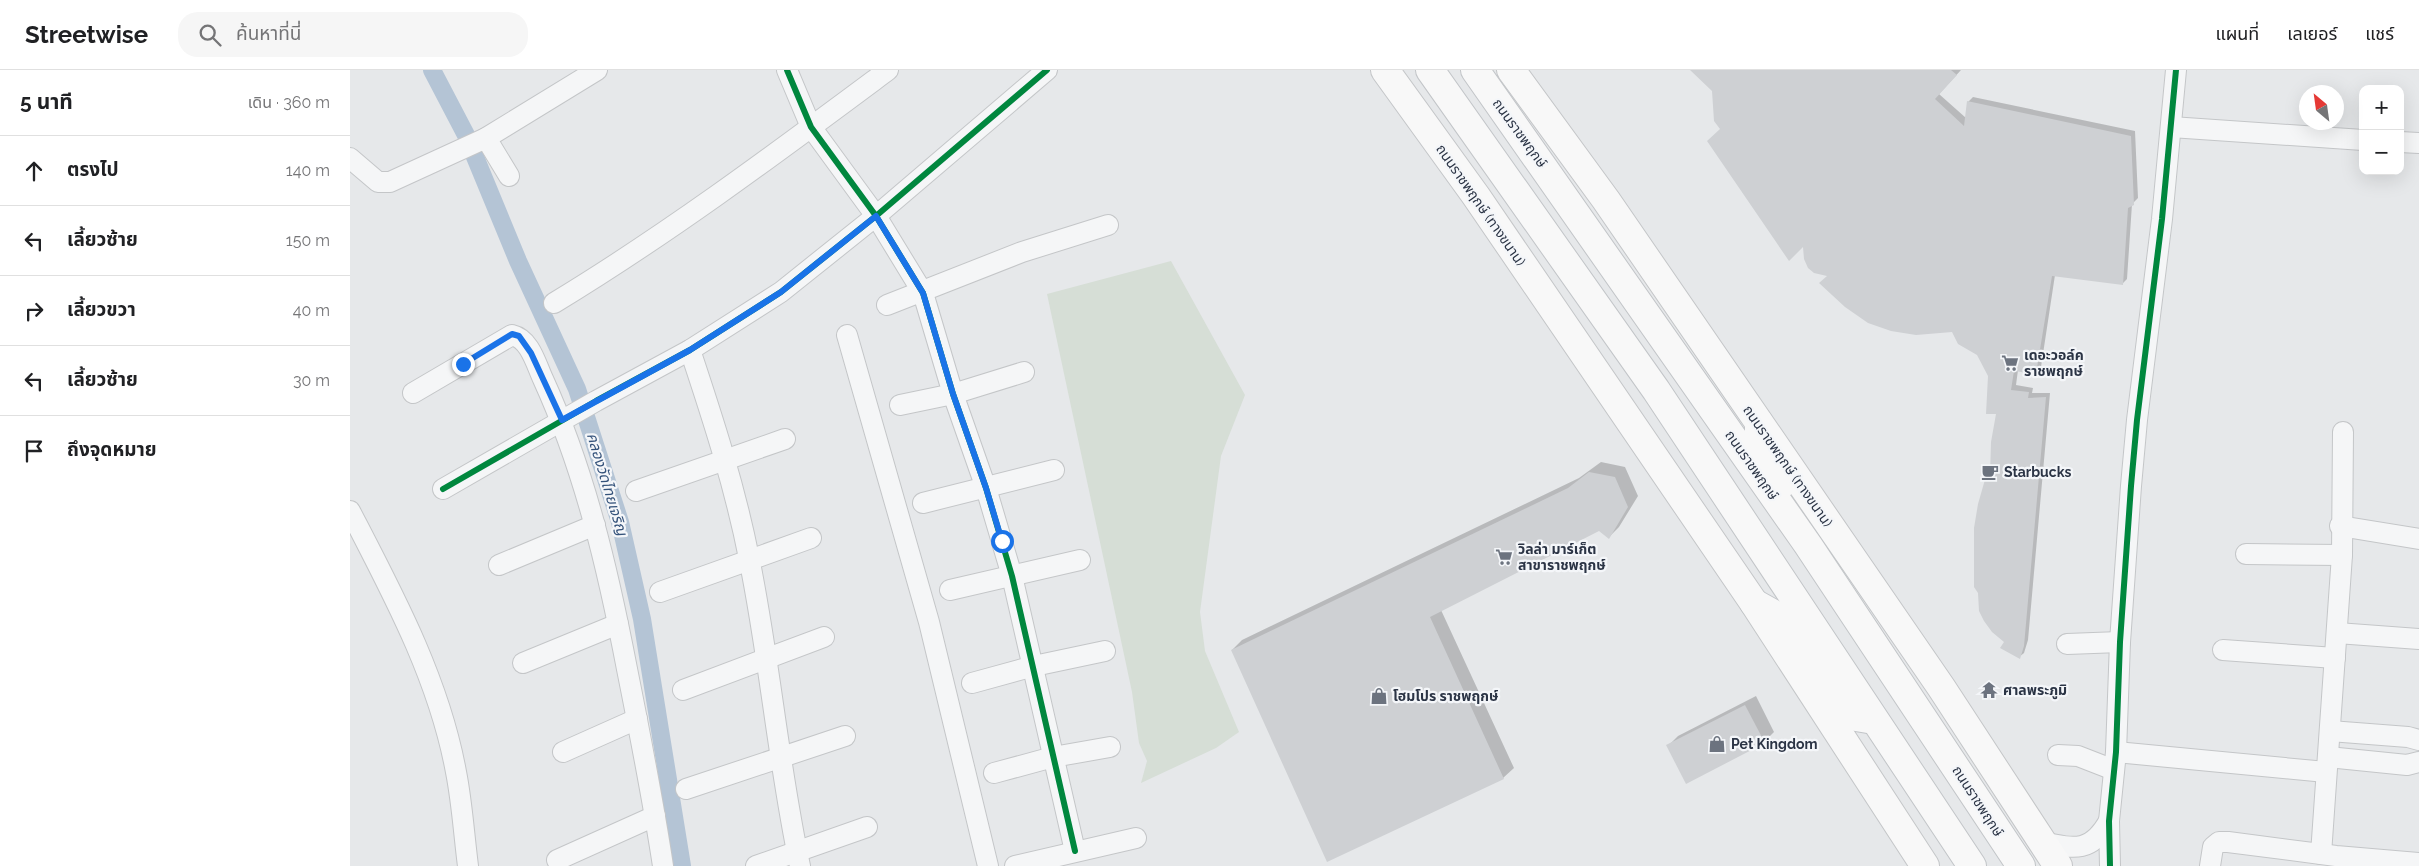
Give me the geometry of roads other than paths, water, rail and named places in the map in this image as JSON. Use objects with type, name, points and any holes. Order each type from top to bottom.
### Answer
[{"type":"main road","name":"ถนนราชพฤกษ์ (ทางขนาน)","points":[[1385,70],[1476,196],[1754,603],[1925,866]]},
{"type":"main road","points":[[1430,70],[1662,398],[1878,721],[1972,866]]},
{"type":"main road","name":"ถนนราชพฤกษ์","points":[[1475,70],[1808,545],[2021,866]]},
{"type":"main road","name":"ถนนราชพฤกษ์ (ทางขนาน)","points":[[1511,70],[1606,200],[1759,422],[1941,687],[2058,866]]},
{"type":"main road","points":[[1759,422],[1759,437],[1804,522],[1808,545]]},
{"type":"main road","points":[[1754,603],[1772,613],[1847,709],[1856,717],[1878,721]]},
{"type":"street","points":[[350,158],[378,182],[390,182],[482,140],[597,70]]},
{"type":"street","points":[[787,70],[811,127],[876,216],[923,293],[953,394],[986,488],[1012,576],[1076,851]]},
{"type":"street","points":[[554,302],[618,264],[738,182],[888,70]]},
{"type":"street","points":[[443,490],[596,401],[690,350],[781,292],[876,216],[1047,70]]},
{"type":"street","points":[[2110,866],[2109,820],[2115,761],[2120,642],[2137,420],[2162,219],[2176,70]]},
{"type":"street","points":[[2171,127],[2359,140]]},
{"type":"street","points":[[482,140],[509,176]]},
{"type":"street","points":[[2404,142],[2419,143]]},
{"type":"street","points":[[887,305],[923,293],[1022,252],[1108,225]]},
{"type":"street","points":[[413,393],[512,334],[524,340],[567,418],[618,624],[638,720],[663,866]]},
{"type":"street","points":[[847,335],[929,622],[988,866]]},
{"type":"street","points":[[690,350],[726,458],[750,559],[780,758],[798,858]]},
{"type":"street","points":[[900,405],[953,394],[1024,372]]},
{"type":"street","points":[[2321,854],[2342,555],[2340,526],[2343,432]]},
{"type":"street","points":[[636,491],[726,458],[785,439]]},
{"type":"street","points":[[923,503],[1054,470]]},
{"type":"street","points":[[350,511],[400,608],[439,706],[456,771],[468,866]]},
{"type":"street","points":[[499,566],[595,525]]},
{"type":"street","points":[[2340,526],[2419,540]]},
{"type":"street","points":[[660,592],[811,538]]},
{"type":"street","points":[[2246,554],[2342,555]]},
{"type":"street","points":[[950,590],[1080,560]]},
{"type":"street","points":[[522,663],[618,624]]},
{"type":"street","points":[[2337,633],[2419,640]]},
{"type":"street","points":[[684,690],[824,637]]},
{"type":"street","points":[[2067,644],[2120,642]]},
{"type":"street","points":[[2223,650],[2335,658]]},
{"type":"street","points":[[972,683],[1034,666],[1105,651]]},
{"type":"street","points":[[563,752],[638,720]]},
{"type":"street","points":[[2330,731],[2408,737],[2419,740]]},
{"type":"street","points":[[686,789],[845,736]]},
{"type":"street","points":[[994,773],[1053,757],[1110,747]]},
{"type":"street","points":[[2058,755],[2115,761],[2407,765],[2419,762]]},
{"type":"street","points":[[557,860],[655,816]]},
{"type":"street","points":[[2042,842],[2070,848],[2082,847],[2100,836],[2109,820]]},
{"type":"street","points":[[756,866],[798,858],[868,827]]},
{"type":"street","points":[[1015,866],[1136,838]]},
{"type":"street","points":[[2210,866],[2212,847],[2218,842],[2419,863]]},
{"type":"waterway","name":"คลองวัดไทยเจริญ","points":[[432,70],[466,135],[518,261],[577,389],[620,522],[642,619],[682,866]]},
{"type":"place","name":"เดอะวอล์ค ราชพฤกษ์","points":[[2010,363]]},
{"type":"place","name":"Starbucks","points":[[1990,472]]},
{"type":"place","name":"วิลล่า มาร์เก็ต สาขาราชพฤกษ์","points":[[1504,557]]},
{"type":"place","name":"ศาลพระภูมิ","points":[[1989,690]]},
{"type":"place","name":"โฮมโปร ราชพฤกษ์","points":[[1379,696]]},
{"type":"place","name":"Pet Kingdom","points":[[1717,744]]}]
